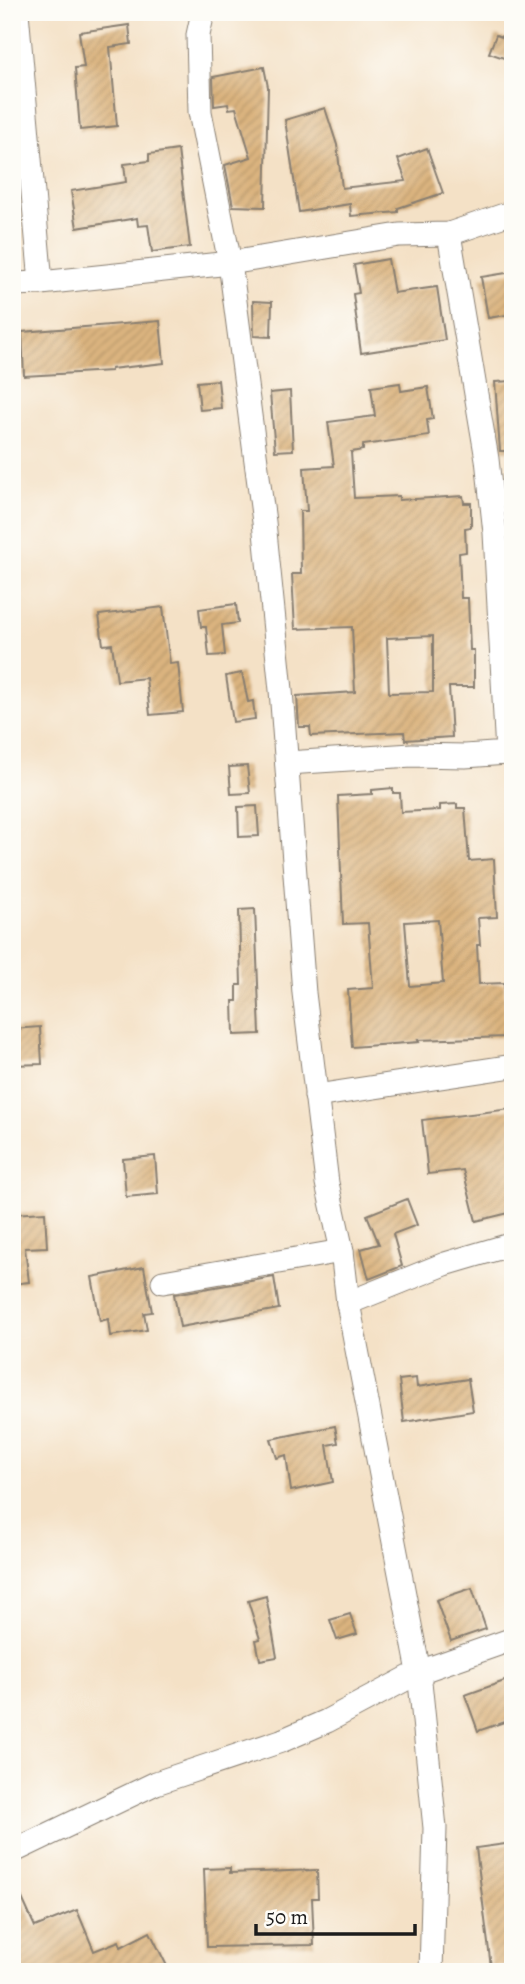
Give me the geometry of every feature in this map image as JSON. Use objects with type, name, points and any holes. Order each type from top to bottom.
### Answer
[{"type":"street","points":[[17,12],[41,283]]},
{"type":"street","points":[[203,12],[198,35],[201,112],[230,263],[264,522],[287,763],[304,993],[327,1184],[342,1251],[348,1303],[419,1672],[435,1828],[431,1972]]},
{"type":"street","points":[[12,284],[230,263],[399,235],[449,234],[513,212]]},
{"type":"street","points":[[287,763],[412,755],[466,756],[510,753],[504,532],[487,460],[449,234]]},
{"type":"street","points":[[316,1096],[513,1066]]},
{"type":"street","points":[[348,1303],[445,1264],[513,1244]]},
{"type":"street","points":[[163,1282],[342,1251]]},
{"type":"street","points":[[12,1852],[156,1783],[281,1741],[327,1721],[419,1672],[513,1639]]},
{"type":"building","points":[[129,25],[131,44],[110,47],[117,126],[80,130],[75,68],[84,67],[79,32]]},
{"type":"building","points":[[496,35],[513,41],[513,61],[489,53]]},
{"type":"building","points":[[264,67],[268,87],[265,207],[233,206],[225,165],[251,157],[236,108],[229,109],[228,104],[214,106],[213,77]]},
{"type":"building","points":[[325,108],[337,145],[342,188],[406,181],[398,159],[427,148],[443,193],[398,208],[398,212],[351,216],[350,204],[299,212],[285,120]]},
{"type":"building","points":[[178,150],[190,247],[152,252],[148,225],[138,226],[137,218],[77,228],[71,191],[126,182],[124,164],[149,161],[149,154]]},
{"type":"building","points":[[388,259],[394,293],[437,287],[445,340],[361,353],[353,294],[359,293],[354,265]]},
{"type":"building","points":[[513,272],[513,314],[488,318],[481,277]]},
{"type":"building","points":[[253,301],[272,302],[271,337],[254,336]]},
{"type":"building","points":[[160,321],[164,363],[111,371],[24,376],[22,332]]},
{"type":"building","points":[[218,380],[221,408],[200,410],[197,382]]},
{"type":"building","points":[[513,381],[513,451],[500,451],[495,382]]},
{"type":"building","points":[[400,383],[401,391],[428,387],[433,419],[427,420],[429,436],[363,445],[363,450],[351,452],[354,498],[399,496],[399,500],[463,496],[464,503],[471,503],[471,527],[465,528],[466,552],[459,553],[461,598],[468,598],[470,650],[474,650],[474,687],[449,687],[452,737],[405,740],[404,732],[311,736],[310,727],[299,727],[297,696],[355,692],[352,627],[295,629],[292,574],[301,574],[300,511],[307,511],[304,468],[334,466],[328,422],[375,416],[371,387]],"holes":[[[433,636],[433,692],[389,693],[387,638]]]},
{"type":"building","points":[[290,391],[293,450],[275,451],[270,393]]},
{"type":"building","points":[[236,604],[238,623],[222,625],[225,655],[209,656],[206,627],[201,627],[199,609]]},
{"type":"building","points":[[163,607],[170,664],[178,663],[183,712],[150,715],[146,678],[117,681],[112,644],[103,645],[99,615]]},
{"type":"building","points":[[242,673],[248,702],[253,701],[255,719],[233,722],[226,676]]},
{"type":"building","points":[[247,766],[250,793],[231,794],[229,767]]},
{"type":"building","points":[[393,788],[393,793],[400,793],[401,812],[440,810],[440,805],[457,804],[457,808],[465,808],[469,861],[494,859],[497,917],[478,918],[479,984],[504,983],[506,1037],[418,1040],[419,1042],[352,1047],[348,990],[373,988],[368,923],[343,924],[338,796],[372,794],[372,790]],"holes":[[[438,920],[443,983],[410,986],[405,922]]]},
{"type":"building","points":[[257,806],[259,836],[239,837],[238,807]]},
{"type":"building","points":[[255,909],[260,1034],[234,1035],[233,1001],[237,1001],[237,985],[241,985],[239,910]]},
{"type":"building","points":[[40,1027],[42,1064],[12,1065],[12,1029]]},
{"type":"building","points":[[510,1109],[513,1133],[513,1212],[476,1221],[463,1170],[428,1174],[422,1120]]},
{"type":"building","points":[[155,1156],[158,1194],[126,1197],[123,1159]]},
{"type":"building","points":[[407,1199],[417,1225],[393,1234],[402,1266],[369,1279],[361,1249],[379,1244],[367,1215]]},
{"type":"building","points":[[45,1212],[47,1247],[25,1248],[29,1282],[12,1284],[12,1214]]},
{"type":"building","points":[[144,1267],[152,1312],[144,1313],[147,1330],[110,1336],[108,1319],[100,1321],[92,1277]]},
{"type":"building","points":[[274,1277],[279,1309],[180,1327],[174,1294]]},
{"type":"building","points":[[416,1378],[417,1387],[468,1379],[473,1411],[404,1422],[399,1380]]},
{"type":"building","points":[[335,1426],[338,1443],[327,1445],[333,1482],[291,1491],[286,1455],[277,1458],[271,1439]]},
{"type":"building","points":[[472,1588],[486,1629],[451,1641],[436,1600]]},
{"type":"building","points":[[266,1596],[277,1657],[260,1660],[256,1640],[260,1639],[248,1601]]},
{"type":"building","points":[[350,1614],[357,1634],[337,1640],[330,1620]]},
{"type":"building","points":[[513,1678],[513,1719],[478,1731],[465,1695]]},
{"type":"building","points":[[513,1843],[513,1964],[491,1967],[476,1848]]},
{"type":"building","points":[[230,1868],[230,1873],[317,1870],[318,1898],[312,1898],[314,1945],[207,1947],[204,1869]]},
{"type":"building","points":[[12,1876],[35,1927],[77,1910],[94,1951],[119,1941],[121,1947],[150,1932],[170,1972],[12,1972]]}]
